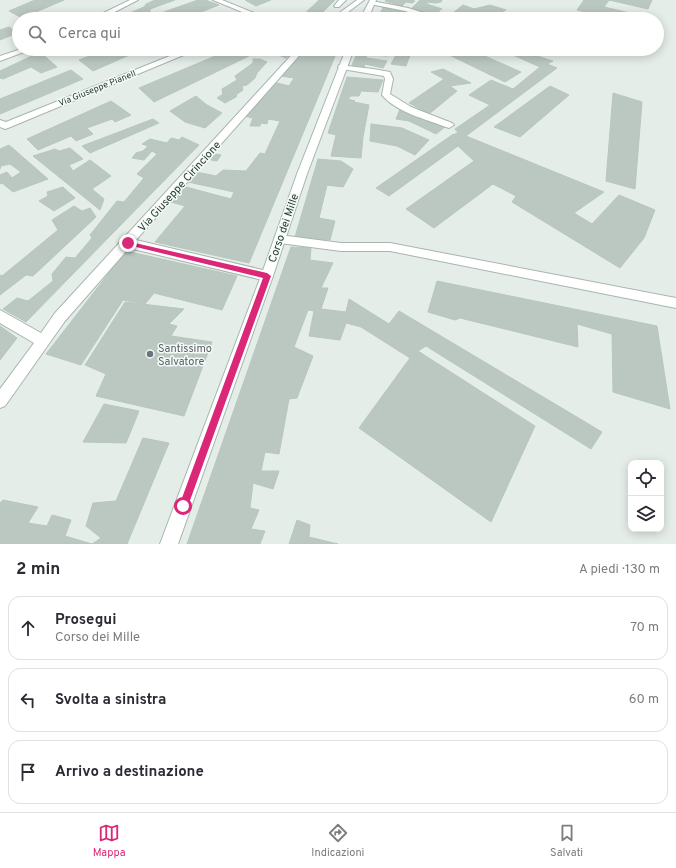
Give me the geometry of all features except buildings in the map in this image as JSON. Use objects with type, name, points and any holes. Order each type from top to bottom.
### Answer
[{"type":"street","points":[[110,12],[135,0]]},
{"type":"street","points":[[216,0],[247,12]]},
{"type":"street","points":[[337,6],[343,0]]},
{"type":"street","points":[[345,12],[361,0]]},
{"type":"street","points":[[367,12],[372,1],[418,12]]},
{"type":"street","points":[[0,59],[12,55]]},
{"type":"street","name":"Via Giuseppe Pianell","points":[[0,123],[5,126],[177,56]]},
{"type":"street","name":"Via Giuseppe Cirincione","points":[[0,401],[60,317],[295,56]]},
{"type":"street","name":"Corso dei Mille","points":[[169,544],[267,276],[302,174],[347,56]]},
{"type":"street","points":[[342,67],[387,74],[389,78],[386,96],[407,108],[448,124]]},
{"type":"street","points":[[280,239],[340,247],[390,247],[676,303]]},
{"type":"street","points":[[128,243],[267,276]]},
{"type":"street","points":[[0,316],[43,341]]},
{"type":"place","name":"Santissimo Salvatore","points":[[150,354]]},
{"type":"route","points":[[128,243],[267,276],[183,506]]}]
